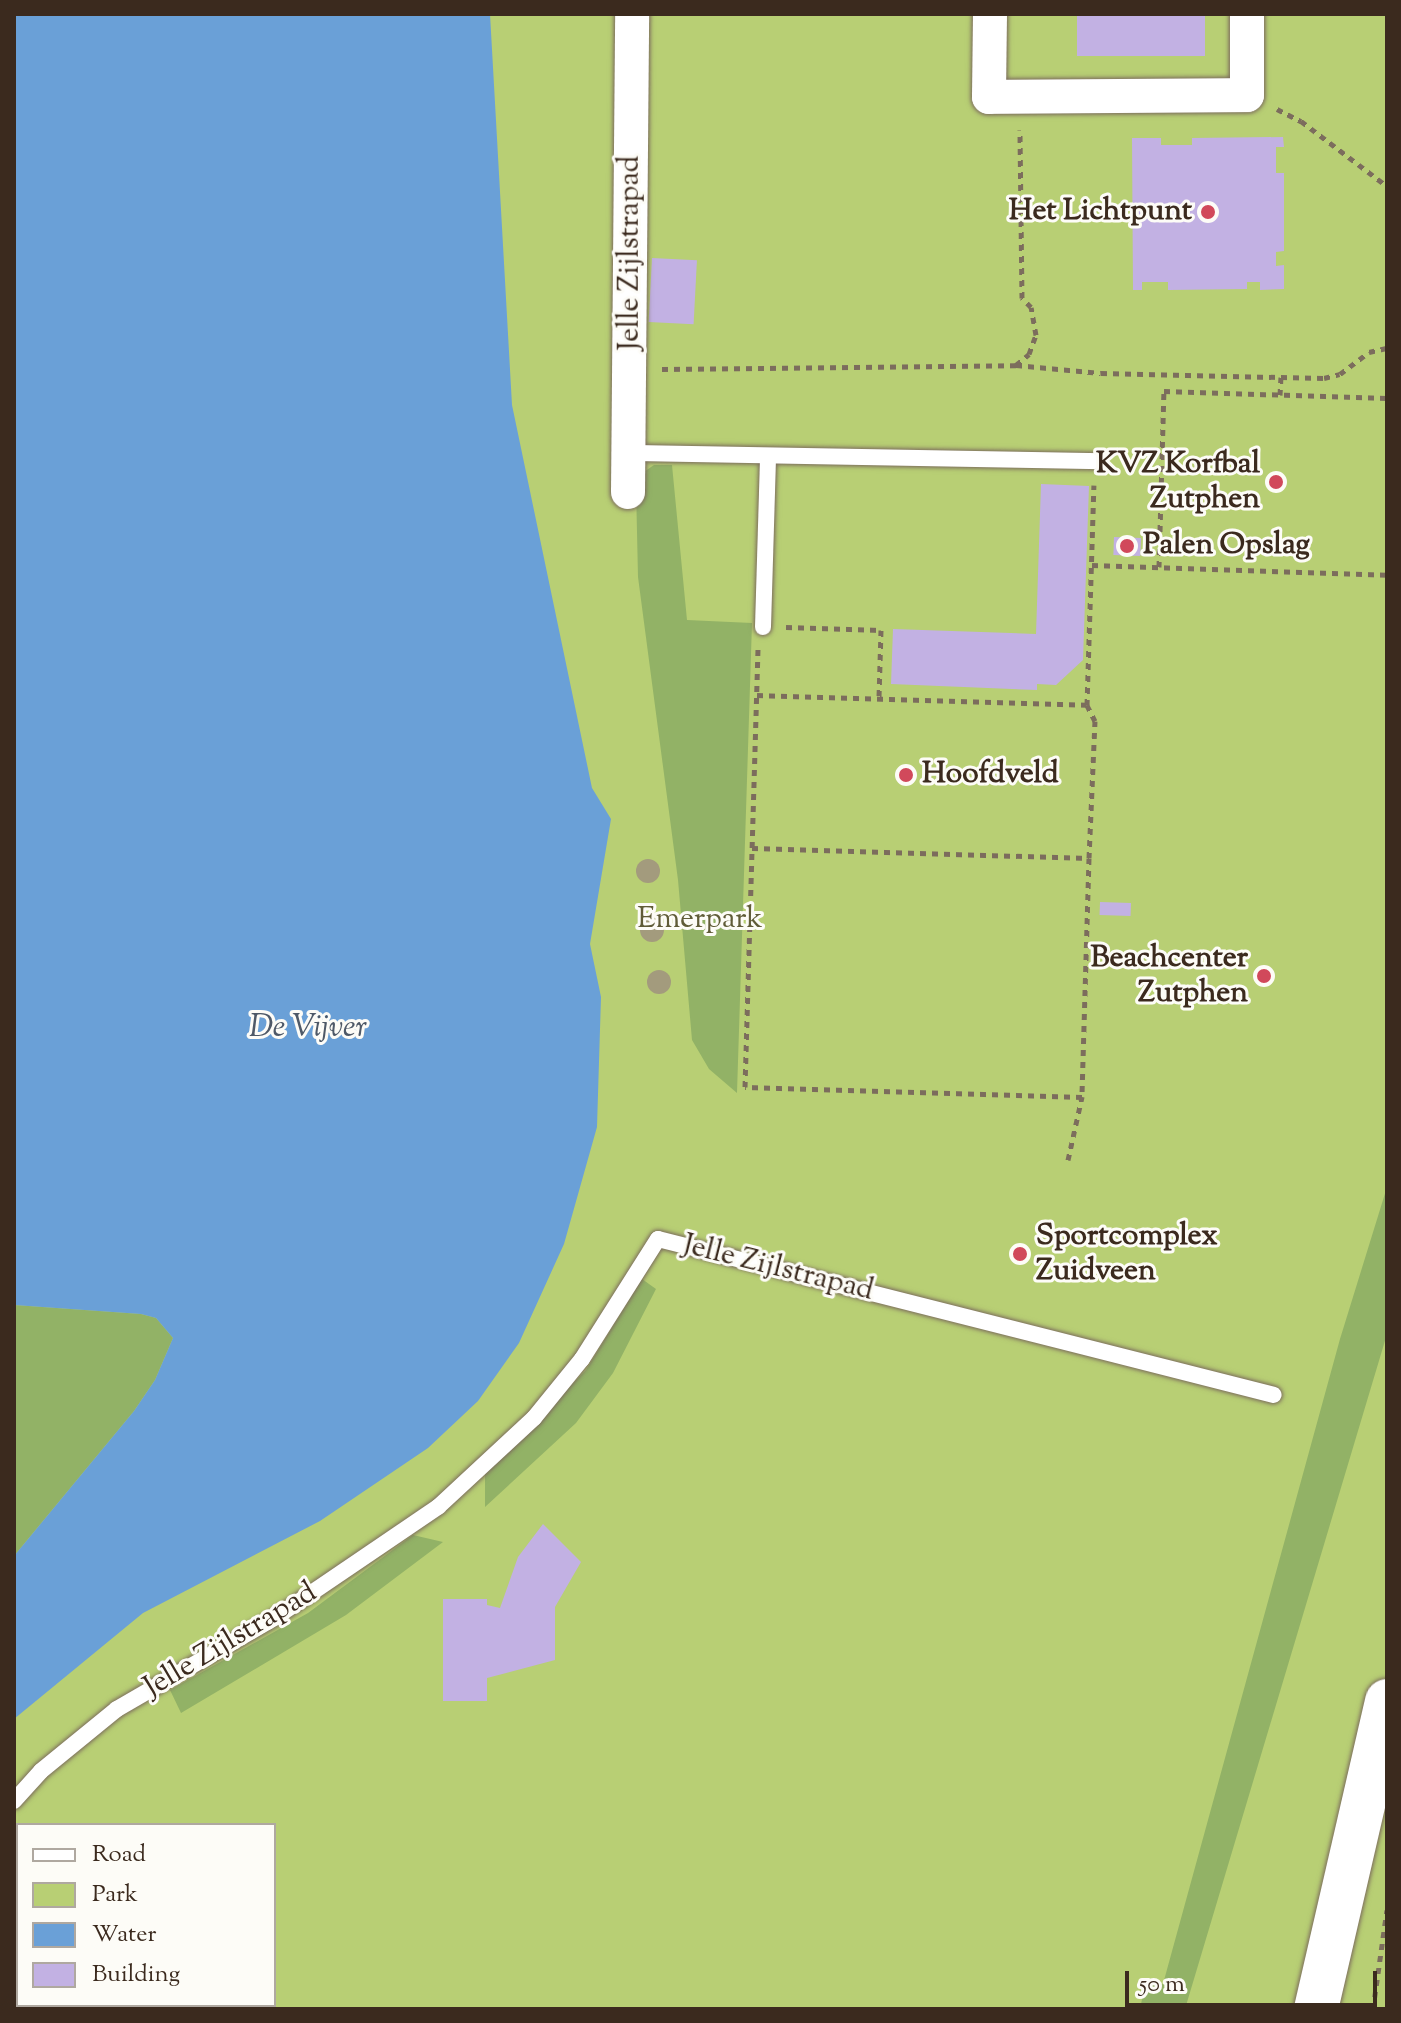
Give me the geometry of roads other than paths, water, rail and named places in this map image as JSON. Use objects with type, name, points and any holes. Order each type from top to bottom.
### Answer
[{"type":"main road","points":[[1316,2009],[1387,1701]]},
{"type":"street","name":"Jelle Zijlstrapad","points":[[628,492],[632,14]]},
{"type":"street","points":[[990,14],[989,97],[1247,95],[1247,14]]},
{"type":"lane","points":[[629,453],[768,459],[862,453],[1095,461]]},
{"type":"lane","points":[[763,627],[768,459]]},
{"type":"lane","name":"Jelle Zijlstrapad","points":[[14,1801],[41,1771],[117,1709],[276,1617],[393,1541],[448,1497],[544,1406],[623,1299],[658,1239],[1274,1395]]},
{"type":"water","name":"De Vijver","points":[[14,14],[490,14],[512,405],[592,788],[611,819],[590,944],[601,997],[597,1127],[564,1244],[519,1343],[478,1401],[428,1448],[320,1521],[143,1613],[14,1719],[14,1556],[134,1411],[155,1380],[173,1338],[156,1318],[141,1314],[14,1305]]},
{"type":"place","name":"Het Lichtpunt","points":[[1208,212]]},
{"type":"place","name":"KVZ Korfbal Zutphen","points":[[1276,482]]},
{"type":"place","name":"Palen Opslag","points":[[1127,546]]},
{"type":"place","name":"Hoofdveld","points":[[906,775]]},
{"type":"place","name":"Beachcenter Zutphen","points":[[1264,976]]},
{"type":"place","name":"Sportcomplex Zuidveen","points":[[1020,1254]]},
{"type":"park label","name":"Emerpark","points":[[700,920]]}]
